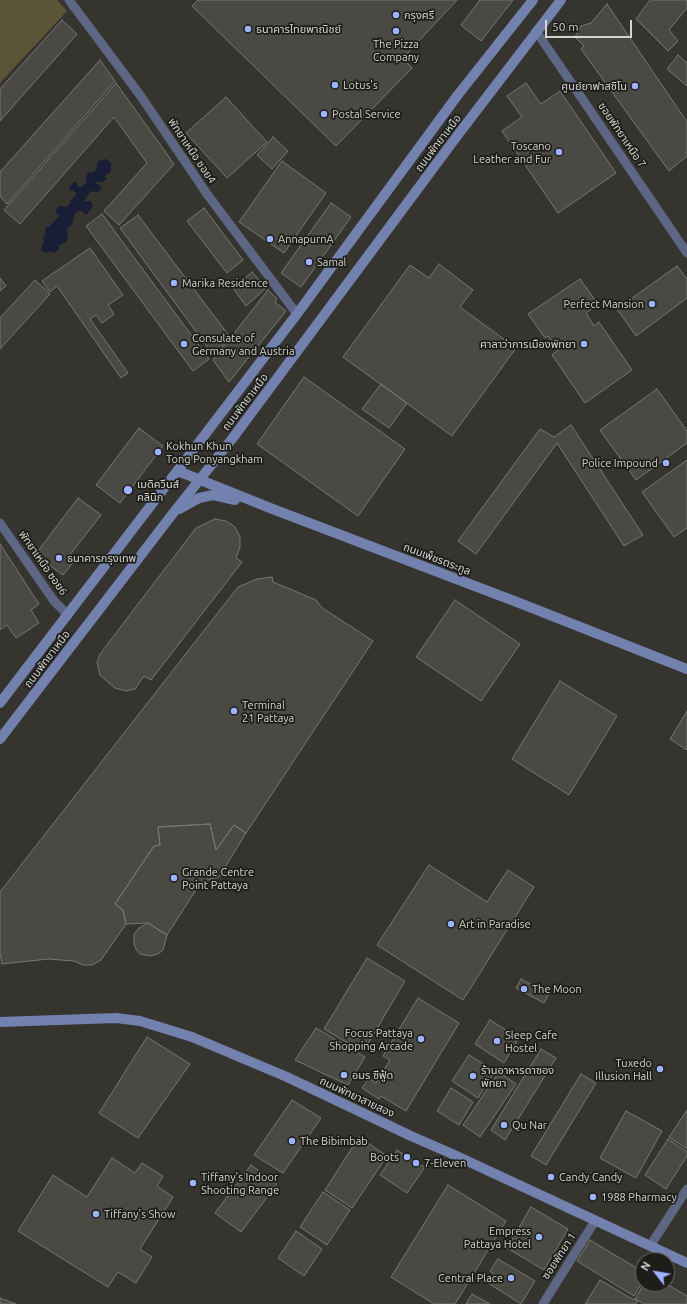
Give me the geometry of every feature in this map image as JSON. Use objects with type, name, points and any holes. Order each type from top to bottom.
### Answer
[{"type":"main road","name":"ถนนพัทยาเหนือ","points":[[0,703],[297,314],[457,96],[533,0]]},
{"type":"main road","name":"ถนนพัทยาเหนือ","points":[[0,739],[174,512],[232,439],[536,31],[561,0]]},
{"type":"main road","name":"ถนนเพ็ชรตระกูล","points":[[178,471],[687,669]]},
{"type":"main road","points":[[174,512],[199,498],[214,495],[270,508]]},
{"type":"main road","name":"ถนนพัทยาสายสอง","points":[[0,1022],[116,1018],[140,1021],[192,1037],[288,1077],[687,1263]]},
{"type":"street","name":"พัทยาเหนือ ซอย4","points":[[69,0],[140,95],[207,194],[297,314]]},
{"type":"street","name":"ซอยพัทยาเหนือ 7","points":[[536,31],[687,253]]},
{"type":"street","name":"พัทยาเหนือ ซอย6","points":[[0,523],[54,601],[68,615]]},
{"type":"street","points":[[650,1246],[687,1189]]},
{"type":"street","name":"ซอยพัทยา 1","points":[[543,1304],[595,1221]]},
{"type":"shaded area","points":[[0,0],[57,0],[67,11],[0,83]]},
{"type":"water","points":[[106,159],[111,163],[111,171],[106,175],[106,180],[102,182],[95,182],[102,187],[98,193],[93,191],[89,193],[84,201],[91,201],[93,205],[92,208],[86,215],[82,211],[77,211],[72,225],[67,228],[68,238],[66,242],[59,245],[59,249],[56,252],[53,253],[50,251],[47,253],[42,251],[41,247],[44,242],[43,237],[46,234],[45,228],[50,226],[59,216],[55,211],[59,206],[66,207],[70,204],[70,201],[75,196],[76,193],[73,190],[69,190],[70,187],[74,182],[76,182],[78,187],[81,187],[86,183],[87,173],[93,172],[97,168],[97,163],[100,160]]},
{"type":"building","name":"Lotus's","points":[[198,0],[457,0],[403,58],[412,68],[336,146],[192,6]]},
{"type":"building","points":[[480,0],[513,0],[481,41],[461,25]]},
{"type":"building","points":[[650,0],[687,0],[687,8],[669,30],[678,41],[668,51],[636,19]]},
{"type":"building","name":"ศูนย์ยาฟาสซิโน","points":[[607,4],[687,122],[687,156],[669,171],[581,49],[584,46],[575,37],[581,26],[591,23]]},
{"type":"building","points":[[62,20],[77,34],[0,121],[0,89]]},
{"type":"building","points":[[678,55],[687,63],[687,86],[667,69]]},
{"type":"building","points":[[100,60],[115,81],[7,204],[0,196],[0,172]]},
{"type":"building","points":[[116,83],[174,164],[119,225],[104,211],[147,163],[114,117],[20,224],[4,210]]},
{"type":"building","name":"Toscano Leather and Fur","points":[[526,83],[541,104],[560,91],[616,173],[558,213],[502,131],[522,117],[507,96]]},
{"type":"building","points":[[226,97],[267,142],[227,178],[186,133]]},
{"type":"building","points":[[273,137],[288,151],[272,169],[257,155]]},
{"type":"building","points":[[282,161],[326,193],[284,253],[239,222]]},
{"type":"building","points":[[331,203],[351,217],[301,287],[281,273]]},
{"type":"building","points":[[204,208],[243,260],[227,273],[187,221]]},
{"type":"building","points":[[102,214],[209,359],[193,371],[86,226]]},
{"type":"building","name":"Marika Residence","points":[[138,215],[230,337],[214,356],[120,228]]},
{"type":"building","points":[[90,248],[123,295],[108,305],[114,314],[102,323],[96,315],[90,319],[128,373],[121,378],[57,286],[50,292],[42,281]]},
{"type":"building","points":[[439,264],[473,290],[460,307],[516,348],[452,436],[343,357],[410,265],[429,278]]},
{"type":"building","name":"Perfect Mansion","points":[[677,266],[687,279],[687,298],[636,336],[617,309]]},
{"type":"building","points":[[252,272],[266,288],[246,306],[233,288]]},
{"type":"building","points":[[0,278],[6,286],[0,291]]},
{"type":"building","name":"ศาลาว่าการเมืองพัทยา","points":[[580,279],[598,304],[586,313],[594,326],[599,322],[632,370],[585,403],[552,355],[558,350],[548,336],[545,338],[528,314]]},
{"type":"building","points":[[35,280],[50,294],[0,349],[0,318]]},
{"type":"building","points":[[268,290],[277,299],[275,302],[286,311],[229,382],[213,360]]},
{"type":"building","points":[[304,377],[405,449],[358,516],[257,444]]},
{"type":"building","points":[[381,384],[407,403],[389,428],[362,409]]},
{"type":"building","points":[[657,389],[687,431],[687,443],[636,480],[600,430]]},
{"type":"building","points":[[571,425],[643,535],[624,546],[557,443],[476,554],[458,541],[540,429],[554,437]]},
{"type":"building","points":[[139,428],[163,446],[120,503],[96,485]]},
{"type":"building","points":[[687,460],[687,528],[674,537],[642,492]]},
{"type":"building","points":[[78,498],[101,515],[69,556],[75,560],[63,575],[35,555]]},
{"type":"building","points":[[215,519],[226,521],[235,527],[240,537],[240,547],[236,558],[242,562],[151,680],[144,676],[135,689],[126,691],[115,688],[100,675],[97,662],[100,654],[196,528]]},
{"type":"building","points":[[0,544],[39,604],[31,610],[39,623],[16,638],[7,625],[0,630]]},
{"type":"building","name":"Terminal 21 Pattaya","points":[[272,577],[273,582],[316,600],[321,607],[373,641],[246,833],[234,825],[216,850],[210,824],[158,827],[160,845],[154,846],[115,904],[123,910],[126,924],[101,960],[92,965],[83,965],[74,961],[48,959],[2,964],[0,953],[0,892],[238,587],[257,579]]},
{"type":"building","points":[[455,600],[520,644],[481,701],[416,657]]},
{"type":"building","points":[[560,681],[617,716],[569,795],[512,759]]},
{"type":"building","points":[[687,711],[687,750],[670,739]]},
{"type":"building","name":"Grande Centre Point Pattaya","points":[[210,824],[216,850],[234,825],[246,833],[219,877],[201,882],[167,935],[148,923],[126,924],[123,910],[115,904],[154,846],[160,845],[158,827]]},
{"type":"building","name":"Art in Paradise","points":[[429,865],[487,902],[508,870],[534,887],[463,1000],[377,945]]},
{"type":"building","points":[[148,923],[167,935],[163,950],[158,954],[150,956],[140,954],[134,944],[134,934],[139,928]]},
{"type":"building","points":[[367,958],[405,981],[363,1052],[324,1029]]},
{"type":"building","points":[[521,979],[549,994],[544,1003],[516,988]]},
{"type":"building","name":"Focus Pattaya Shopping Arcade","points":[[418,998],[459,1023],[406,1111],[381,1096],[379,1099],[362,1088],[369,1078],[376,1083],[390,1060],[383,1056]]},
{"type":"building","name":"Sleep Cafe Hostel","points":[[490,1020],[519,1038],[504,1063],[475,1044]]},
{"type":"building","points":[[316,1028],[365,1057],[348,1085],[295,1060]]},
{"type":"building","points":[[147,1037],[190,1064],[138,1138],[99,1113]]},
{"type":"building","points":[[541,1049],[556,1058],[505,1140],[491,1130]]},
{"type":"building","name":"ร้านอาหารดาซอง พัทยา","points":[[469,1055],[495,1071],[478,1098],[452,1081]]},
{"type":"building","points":[[499,1072],[516,1084],[480,1137],[463,1125]]},
{"type":"building","points":[[581,1074],[596,1083],[546,1165],[531,1156]]},
{"type":"building","points":[[451,1088],[473,1102],[459,1125],[437,1111]]},
{"type":"building","points":[[292,1100],[321,1118],[283,1173],[254,1155]]},
{"type":"building","points":[[687,1110],[687,1149],[669,1137]]},
{"type":"building","points":[[626,1111],[662,1131],[636,1178],[600,1158]]},
{"type":"building","points":[[359,1137],[387,1156],[352,1208],[325,1190]]},
{"type":"building","points":[[668,1139],[687,1152],[687,1156],[666,1189],[645,1175]]},
{"type":"building","points":[[397,1150],[416,1163],[425,1167],[407,1193],[380,1175]]},
{"type":"building","name":"Tiffany's Show","points":[[112,1158],[135,1173],[142,1163],[163,1176],[157,1186],[173,1197],[140,1249],[152,1257],[136,1283],[118,1272],[108,1287],[18,1231],[53,1175],[87,1197]]},
{"type":"building","points":[[251,1165],[277,1184],[241,1232],[215,1213]]},
{"type":"building","points":[[448,1185],[506,1221],[455,1304],[434,1304],[391,1277]]},
{"type":"building","points":[[323,1192],[350,1210],[327,1245],[300,1227]]},
{"type":"building","name":"Empress Pattaya Hotel","points":[[531,1207],[568,1229],[544,1270],[507,1248]]},
{"type":"building","points":[[296,1231],[322,1249],[304,1276],[278,1258]]},
{"type":"building","points":[[590,1240],[635,1267],[635,1292],[636,1292],[634,1296],[577,1261]]},
{"type":"building","name":"Central Place","points":[[498,1259],[535,1281],[521,1304],[488,1283],[494,1274],[490,1271]]},
{"type":"building","points":[[600,1280],[634,1300],[638,1300],[636,1304],[585,1304]]},
{"type":"building","points":[[675,1289],[687,1296],[687,1304],[644,1304],[635,1299],[639,1292],[675,1292]]},
{"type":"building","points":[[472,1294],[490,1304],[466,1304]]},
{"type":"building","points":[[0,1298],[16,1304],[0,1304]]},
{"type":"place","name":"กรุงศรี","points":[[396,15]]},
{"type":"place","name":"ธนาคารไทยพาณิชย์","points":[[248,29]]},
{"type":"place","name":"The Pizza Company","points":[[396,31]]},
{"type":"place","name":"Lotus's","points":[[335,85]]},
{"type":"place","name":"ศูนย์ยาฟาสซิโน","points":[[635,86]]},
{"type":"place","name":"Postal Service","points":[[324,114]]},
{"type":"place","name":"Toscano Leather and Fur","points":[[559,152]]},
{"type":"place","name":"AnnapurnA","points":[[270,239]]},
{"type":"place","name":"Samal","points":[[309,262]]},
{"type":"place","name":"Marika Residence","points":[[174,283]]},
{"type":"place","name":"Perfect Mansion","points":[[652,304]]},
{"type":"place","name":"Consulate of Germany and Austria","points":[[184,344]]},
{"type":"place","name":"ศาลาว่าการเมืองพัทยา","points":[[584,344]]},
{"type":"place","name":"Kokhun Khun Tong Ponyangkham","points":[[158,452]]},
{"type":"place","name":"Police Impound","points":[[666,463]]},
{"type":"place","name":"เมดิควีนส์ คลินิก","points":[[128,490]]},
{"type":"place","name":"ธนาคารกรุงเทพ","points":[[59,558]]},
{"type":"place","name":"Terminal 21 Pattaya","points":[[234,711]]},
{"type":"place","name":"Grande Centre Point Pattaya","points":[[174,878]]},
{"type":"place","name":"Art in Paradise","points":[[451,924]]},
{"type":"place","name":"The Moon","points":[[524,989]]},
{"type":"place","name":"Focus Pattaya Shopping Arcade","points":[[421,1039]]},
{"type":"place","name":"Sleep Cafe Hostel","points":[[497,1041]]},
{"type":"place","name":"Tuxedo Illusion Hall","points":[[660,1069]]},
{"type":"place","name":"อมร ซีฟู้ด","points":[[344,1075]]},
{"type":"place","name":"ร้านอาหารดาซอง พัทยา","points":[[473,1076]]},
{"type":"place","name":"Qu Nar","points":[[504,1125]]},
{"type":"place","name":"The Bibimbab","points":[[292,1141]]},
{"type":"place","name":"Boots","points":[[407,1157]]},
{"type":"place","name":"7-Eleven","points":[[416,1163]]},
{"type":"place","name":"Candy Candy","points":[[551,1177]]},
{"type":"place","name":"Tiffany's Indoor Shooting Range","points":[[193,1183]]},
{"type":"place","name":"1988 Pharmacy","points":[[593,1197]]},
{"type":"place","name":"Tiffany's Show","points":[[96,1214]]},
{"type":"place","name":"Empress Pattaya Hotel","points":[[539,1237]]},
{"type":"place","name":"Central Place","points":[[511,1278]]}]
